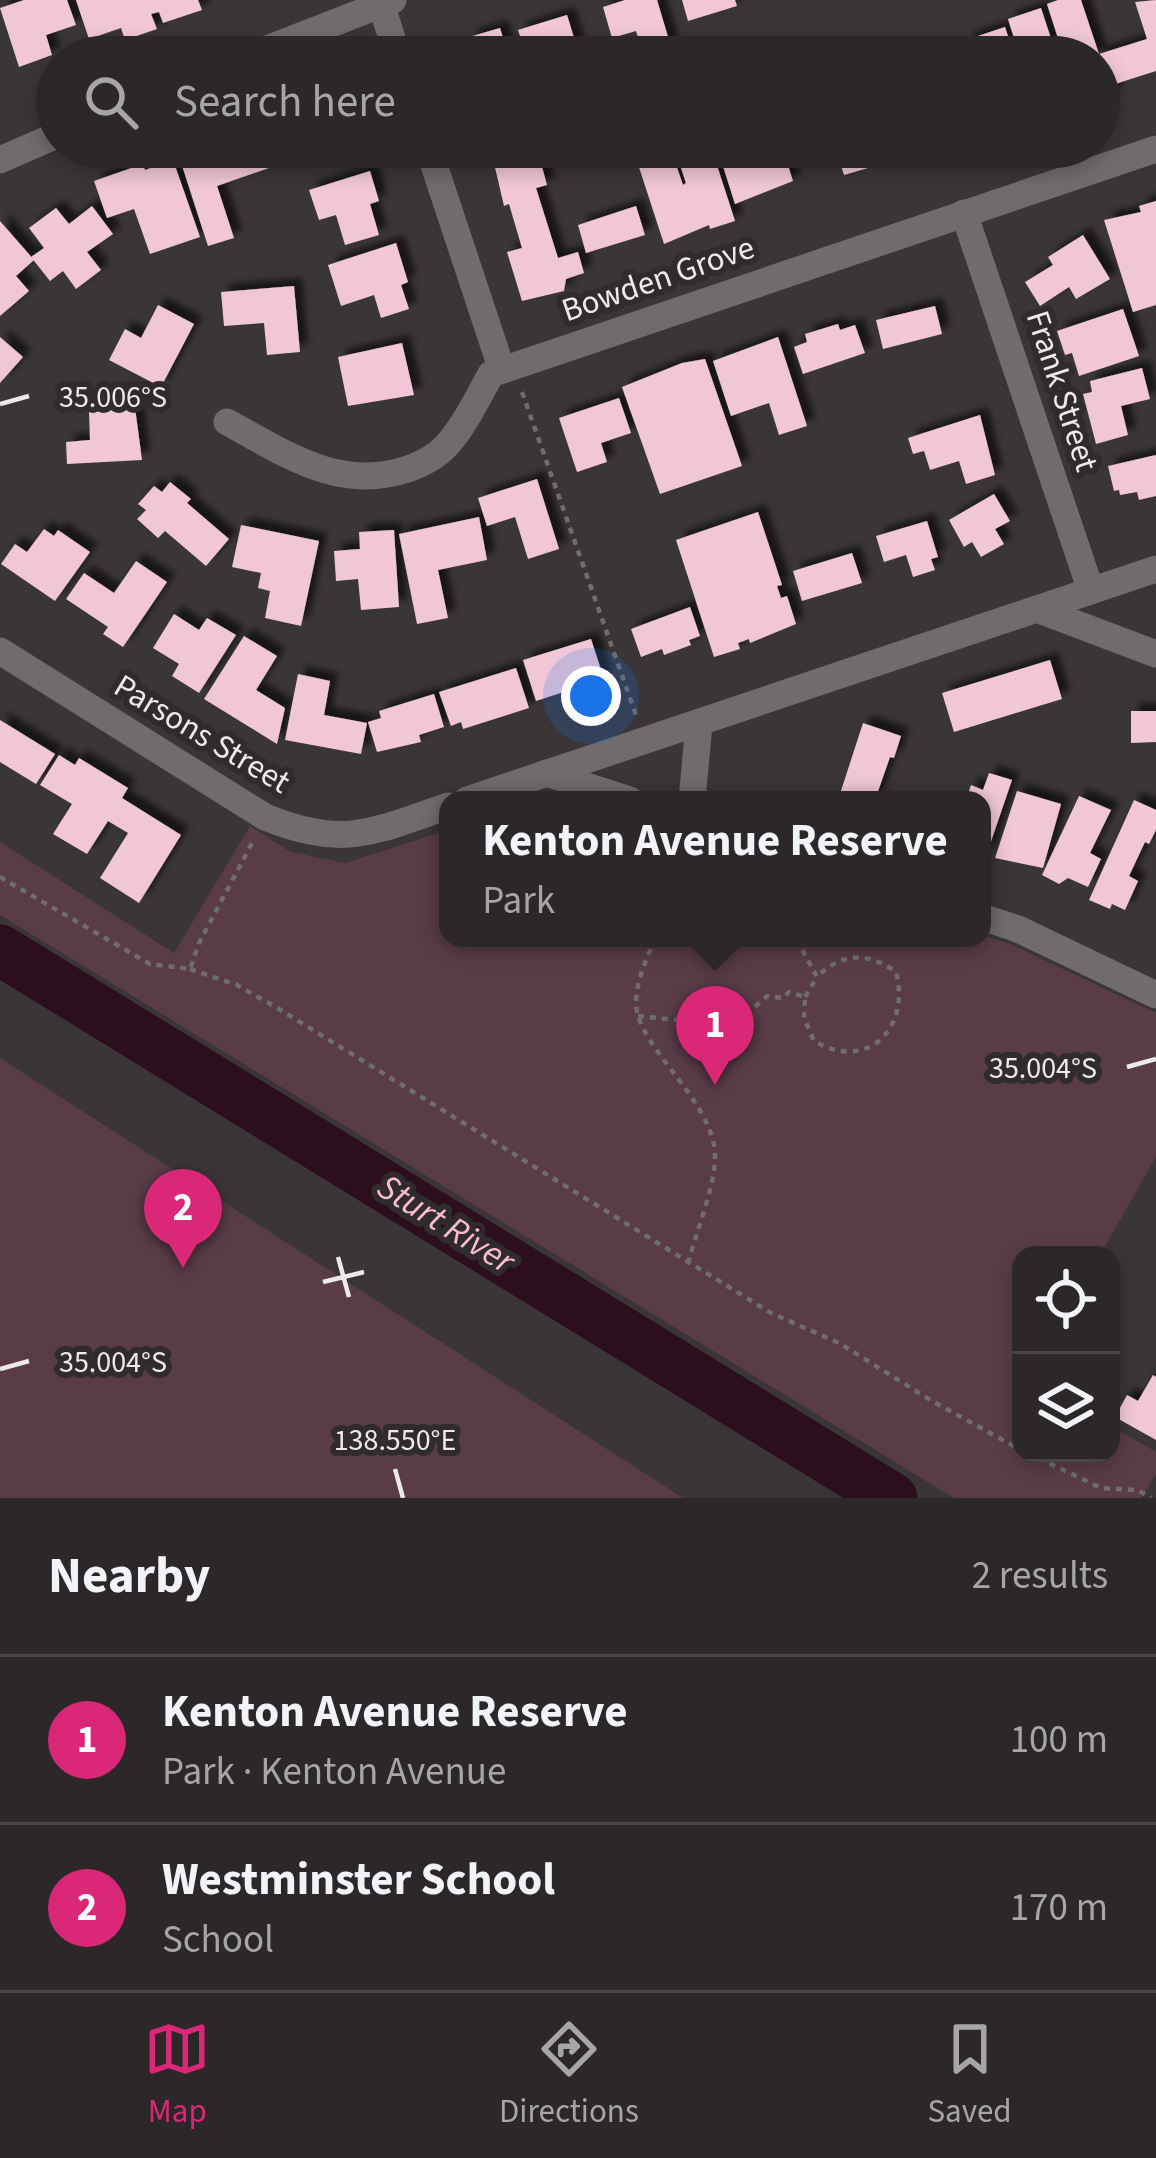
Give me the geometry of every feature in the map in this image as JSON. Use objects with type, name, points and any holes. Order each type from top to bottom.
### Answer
[{"type":"street","points":[[300,36],[387,2],[394,36]]},
{"type":"street","points":[[0,160],[36,144]]},
{"type":"street","name":"Bowden Grove","points":[[1120,161],[1156,149]]},
{"type":"street","points":[[227,422],[310,467],[356,478],[417,465],[446,446],[491,374],[502,370],[435,168]]},
{"type":"street","name":"Bowden Grove","points":[[502,370],[1099,168]]},
{"type":"street","name":"Frank Street","points":[[964,213],[1090,591]]},
{"type":"street","points":[[493,791],[1156,568]]},
{"type":"street","points":[[1037,609],[1156,654]]},
{"type":"street","name":"Parsons Street","points":[[0,651],[265,817],[304,833],[359,836],[439,809]]},
{"type":"street","points":[[693,791],[699,724]]},
{"type":"street","points":[[546,773],[602,791]]},
{"type":"street","points":[[991,920],[1156,994]]},
{"type":"path","points":[[502,370],[524,394],[637,718],[624,723],[631,746]]},
{"type":"path","points":[[190,969],[265,817]]},
{"type":"path","points":[[0,877],[150,964],[190,969],[237,985],[771,1313],[839,1343],[1012,1444]]},
{"type":"path","points":[[651,947],[640,976],[638,1016],[686,1086],[716,1156],[689,1260]]},
{"type":"path","points":[[801,947],[817,977]]},
{"type":"path","points":[[853,956],[878,958],[896,971],[903,996],[896,1021],[868,1048],[845,1054],[828,1050],[814,1041],[804,1018],[805,997],[817,977],[830,964],[853,956]]},
{"type":"path","points":[[638,1016],[734,1020],[767,997],[783,998],[790,992],[805,997]]},
{"type":"path","points":[[1047,1462],[1101,1488],[1138,1490],[1151,1498]]},
{"type":"shaded area","points":[[250,826],[291,852],[345,863],[439,833],[439,947],[991,947],[991,938],[1156,1013],[1156,1157],[1105,1246],[1012,1246],[1012,1462],[1120,1462],[1120,1431],[1156,1452],[1156,1474],[1141,1498],[954,1498],[0,915],[0,842],[174,953]]},
{"type":"shaded area","points":[[0,1058],[683,1498],[0,1498]]},
{"type":"building","points":[[24,0],[67,0],[76,25],[36,36],[36,61],[19,67],[0,8]]},
{"type":"building","points":[[76,0],[198,0],[202,10],[163,23],[159,12],[151,14],[157,29],[137,36],[124,36],[121,28],[88,36]]},
{"type":"building","points":[[625,0],[657,0],[668,36],[638,36],[636,31],[611,36],[603,7]]},
{"type":"building","points":[[682,0],[735,0],[737,6],[688,21]]},
{"type":"building","points":[[1081,0],[1093,36],[1057,36],[1047,4]]},
{"type":"building","points":[[1156,0],[1156,71],[1120,82],[1120,47],[1147,39],[1135,2]]},
{"type":"building","points":[[1041,8],[1050,36],[1013,36],[1008,19]]},
{"type":"building","points":[[567,15],[574,36],[520,36],[518,30]]},
{"type":"building","points":[[1005,27],[1008,36],[978,36]]},
{"type":"building","points":[[500,28],[502,36],[472,36]]},
{"type":"building","points":[[131,168],[176,168],[200,237],[150,254],[134,209],[107,218],[94,181]]},
{"type":"building","points":[[183,168],[269,168],[217,186],[234,238],[208,246]]},
{"type":"building","points":[[495,168],[542,168],[547,185],[536,188],[558,258],[578,252],[584,273],[566,279],[564,291],[522,301],[507,252],[522,248],[509,204],[504,206]]},
{"type":"building","points":[[639,168],[677,168],[683,185],[681,168],[718,168],[735,221],[710,229],[709,225],[664,244]]},
{"type":"building","points":[[724,168],[789,168],[793,181],[735,204]]},
{"type":"building","points":[[842,168],[868,168],[844,175]]},
{"type":"building","points":[[370,171],[379,201],[370,204],[379,235],[345,245],[336,215],[319,220],[309,190]]},
{"type":"building","points":[[1156,201],[1156,305],[1133,312],[1104,220],[1141,212],[1139,206]]},
{"type":"building","points":[[92,206],[113,234],[87,252],[101,270],[76,289],[63,271],[50,281],[31,257],[44,248],[29,228],[56,208],[69,224]]},
{"type":"building","points":[[636,206],[645,235],[586,253],[578,225]]},
{"type":"building","points":[[0,221],[34,260],[16,276],[29,291],[0,316]]},
{"type":"building","points":[[1083,235],[1110,279],[1076,299],[1069,287],[1040,306],[1025,282],[1053,265],[1048,257]]},
{"type":"building","points":[[396,243],[408,282],[401,285],[409,309],[381,318],[374,295],[341,306],[328,265]]},
{"type":"building","points":[[294,286],[300,352],[267,355],[264,323],[224,326],[221,292]]},
{"type":"building","points":[[158,305],[194,324],[161,387],[109,360],[125,329],[141,338]]},
{"type":"building","points":[[935,306],[942,334],[883,349],[876,320]]},
{"type":"building","points":[[1123,309],[1139,356],[1079,376],[1072,353],[1065,355],[1057,331]]},
{"type":"building","points":[[838,324],[840,330],[855,325],[865,353],[803,374],[794,347],[807,342],[805,334]]},
{"type":"building","points":[[0,337],[23,357],[0,383]]},
{"type":"building","points":[[778,337],[807,426],[779,435],[769,403],[731,416],[713,361]]},
{"type":"building","points":[[402,343],[414,395],[348,406],[338,357]]},
{"type":"building","points":[[705,359],[742,466],[660,494],[622,387]]},
{"type":"building","points":[[1142,368],[1150,399],[1121,406],[1128,435],[1096,444],[1083,394],[1092,392],[1090,381]]},
{"type":"building","points":[[133,393],[142,460],[67,464],[66,442],[90,440],[89,412],[109,411],[108,394]]},
{"type":"building","points":[[619,398],[631,433],[601,443],[607,462],[577,472],[559,418]]},
{"type":"building","points":[[980,415],[995,475],[966,484],[959,461],[930,470],[924,451],[913,454],[908,438]]},
{"type":"building","points":[[1156,455],[1156,496],[1139,500],[1137,492],[1120,495],[1119,490],[1114,491],[1108,466]]},
{"type":"building","points":[[537,479],[559,549],[528,559],[515,517],[487,526],[478,498]]},
{"type":"building","points":[[170,482],[229,539],[206,566],[165,531],[158,538],[137,519],[146,510],[138,504],[154,486],[162,492]]},
{"type":"building","points":[[994,494],[1010,521],[995,529],[1004,544],[981,557],[972,542],[964,547],[949,520]]},
{"type":"building","points":[[758,512],[782,585],[777,586],[781,598],[787,596],[796,624],[750,643],[749,639],[738,643],[740,649],[714,657],[676,540]]},
{"type":"building","points":[[479,517],[487,560],[438,570],[448,618],[417,624],[399,534]]},
{"type":"building","points":[[927,521],[938,557],[931,559],[935,570],[913,577],[906,555],[884,562],[876,536]]},
{"type":"building","points":[[241,525],[319,541],[301,626],[265,618],[270,591],[258,588],[261,573],[232,567]]},
{"type":"building","points":[[44,529],[54,536],[58,530],[90,552],[55,601],[1,564],[15,544],[27,552]]},
{"type":"building","points":[[394,530],[399,607],[361,610],[358,579],[336,581],[334,551],[360,549],[359,532]]},
{"type":"building","points":[[852,553],[862,583],[802,601],[793,571]]},
{"type":"building","points":[[136,561],[167,582],[123,647],[103,634],[108,627],[66,599],[84,573],[114,593]]},
{"type":"building","points":[[690,607],[700,636],[689,640],[691,645],[664,655],[662,649],[641,657],[631,629]]},
{"type":"building","points":[[174,614],[199,630],[207,618],[236,635],[199,693],[172,676],[179,664],[153,648]]},
{"type":"building","points":[[244,636],[277,656],[256,690],[285,708],[277,744],[204,699]]},
{"type":"building","points":[[591,639],[604,679],[536,701],[523,660]]},
{"type":"building","points":[[1050,660],[1062,699],[954,732],[942,693]]},
{"type":"building","points":[[516,668],[529,708],[463,729],[461,722],[451,726],[439,692]]},
{"type":"building","points":[[298,674],[330,681],[324,715],[367,723],[361,754],[285,740]]},
{"type":"building","points":[[434,694],[444,727],[419,735],[421,742],[377,752],[368,722],[381,718],[379,711]]},
{"type":"building","points":[[1131,711],[1156,711],[1156,742],[1131,743]]},
{"type":"building","points":[[0,720],[55,754],[36,784],[0,762]]},
{"type":"building","points":[[863,723],[901,736],[878,791],[841,791]]},
{"type":"building","points":[[59,755],[75,765],[79,758],[128,788],[122,798],[181,835],[139,903],[100,878],[128,833],[108,821],[87,854],[53,834],[72,804],[40,785]]},
{"type":"building","points":[[989,773],[1012,780],[991,841],[991,791],[969,791],[971,785],[983,790]]},
{"type":"building","points":[[1017,791],[1061,804],[1043,868],[995,858]]},
{"type":"building","points":[[1079,796],[1111,810],[1090,853],[1101,859],[1088,887],[1068,878],[1059,884],[1042,875]]},
{"type":"building","points":[[1134,800],[1156,810],[1156,830],[1129,876],[1138,881],[1125,910],[1112,904],[1110,909],[1089,900]]},
{"type":"building","points":[[1153,1375],[1156,1440],[1120,1420],[1127,1395],[1138,1401]]},
{"type":"waterway","name":"Sturt River","points":[[0,950],[892,1498]]},
{"type":"place","name":"Kenton Avenue Reserve","points":[[715,1085]]},
{"type":"place","name":"Westminster School","points":[[183,1268]]}]
